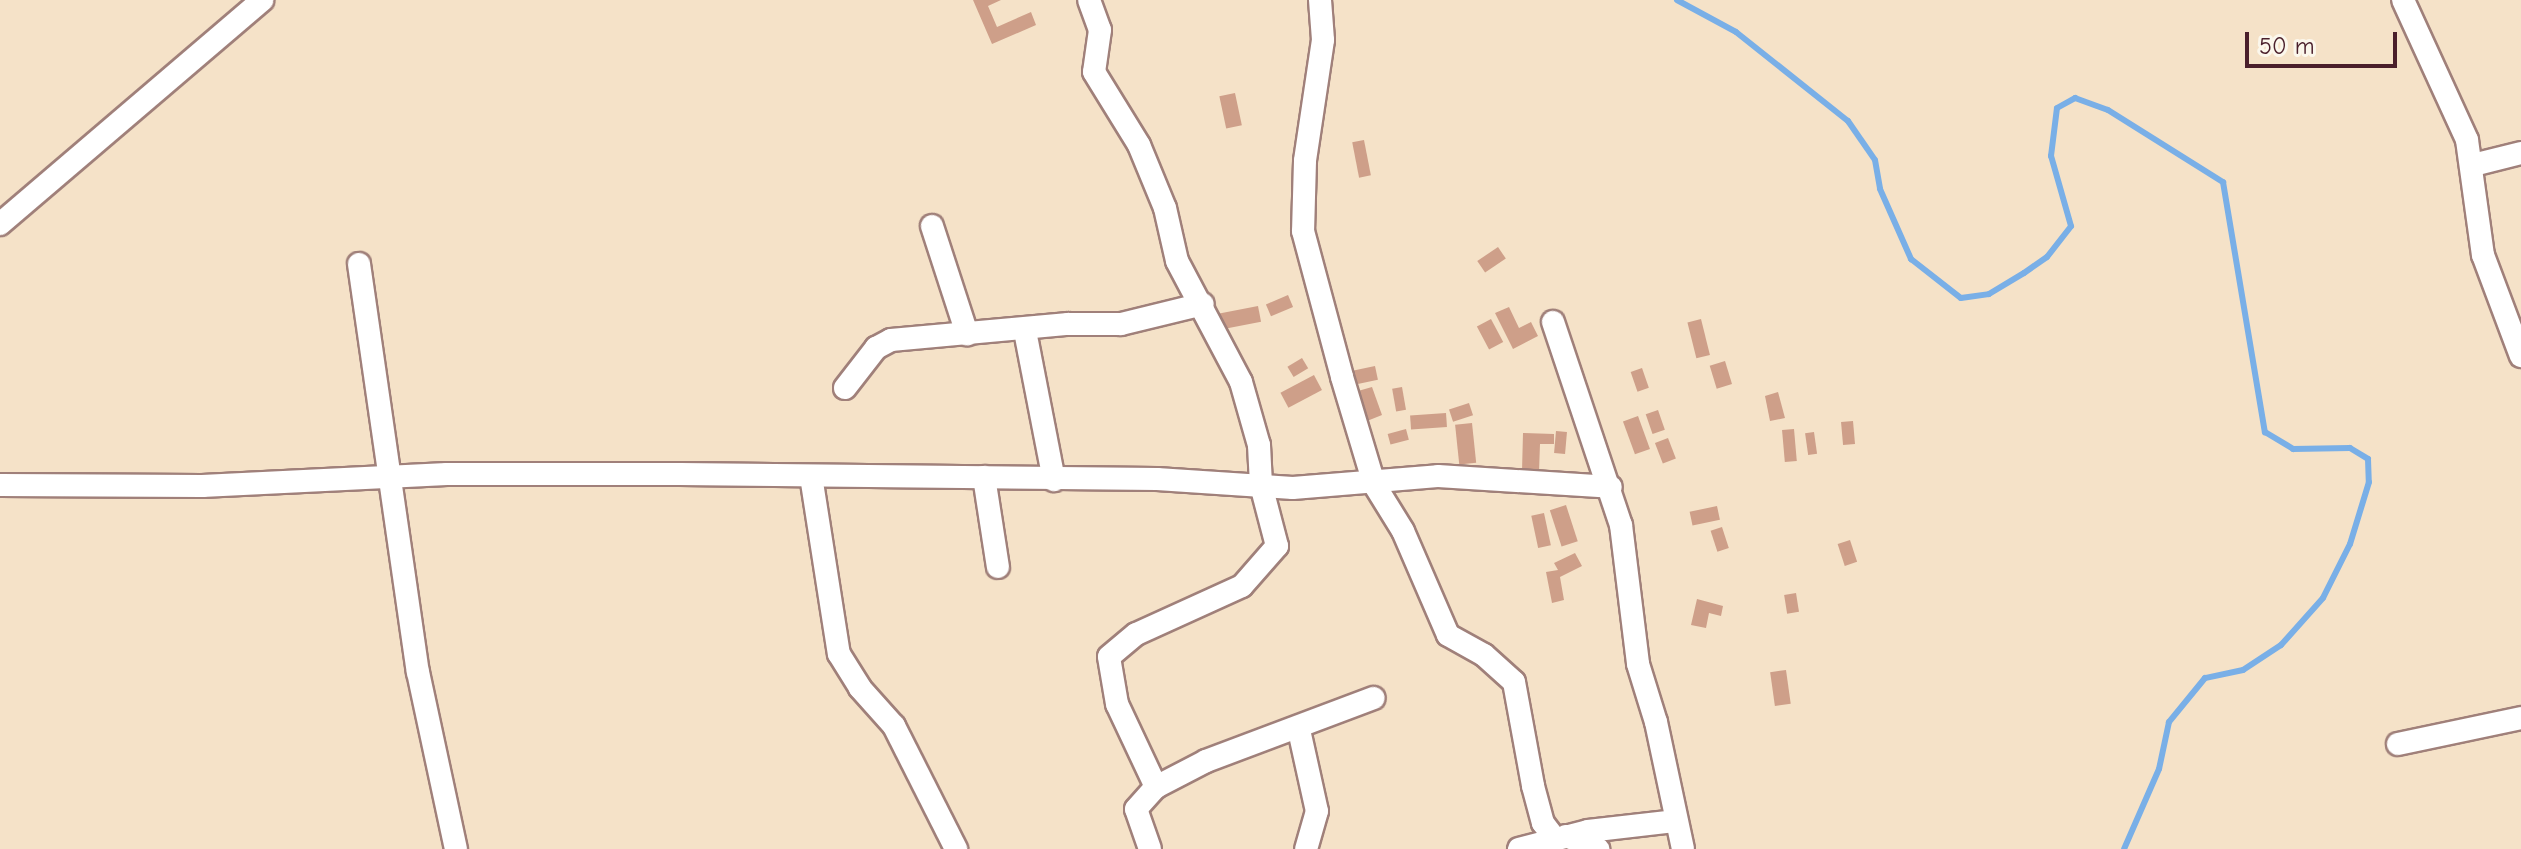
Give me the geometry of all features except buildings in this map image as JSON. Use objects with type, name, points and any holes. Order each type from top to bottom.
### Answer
[{"type":"street","points":[[0,224],[262,0]]},
{"type":"street","points":[[1089,0],[1100,30],[1094,72],[1139,145],[1165,208],[1177,261],[1203,304],[1248,402],[1259,445],[1261,485],[1275,525],[1273,555],[1242,586],[1136,634],[1109,657],[1117,704],[1156,787]]},
{"type":"street","points":[[1320,0],[1323,40],[1305,161],[1303,231],[1374,484],[1403,531],[1448,635],[1484,655],[1514,682],[1543,823],[1556,841],[1598,849]]},
{"type":"street","points":[[2403,0],[2467,140],[2473,165],[2483,255],[2521,356]]},
{"type":"street","points":[[2473,165],[2520,154]]},
{"type":"street","points":[[932,226],[967,334]]},
{"type":"street","points":[[359,264],[418,672],[456,849]]},
{"type":"street","points":[[845,388],[882,342],[1025,331],[1068,324],[1121,324],[1203,304]]},
{"type":"street","points":[[1553,322],[1573,371],[1596,460],[1611,487],[1621,525],[1638,664],[1656,722],[1683,849]]},
{"type":"street","points":[[1025,331],[1025,354],[1054,480]]},
{"type":"street","points":[[0,485],[391,480],[477,474],[984,477],[1261,485],[1374,484],[1425,476],[1611,487]]},
{"type":"street","points":[[811,476],[839,654],[860,688],[894,726],[956,849]]},
{"type":"street","points":[[984,477],[998,567]]},
{"type":"street","points":[[1150,849],[1136,809],[1156,787],[1206,761],[1299,730],[1374,698]]},
{"type":"street","points":[[2398,744],[2521,718]]},
{"type":"street","points":[[1299,730],[1317,811],[1306,849]]},
{"type":"street","points":[[1519,849],[1676,821]]},
{"type":"waterway","points":[[1677,0],[1736,32],[1848,121],[1875,160],[1880,189],[1911,259],[1961,298],[1989,294],[2024,273],[2047,257],[2071,226],[2051,156],[2057,108],[2075,98],[2108,110],[2223,182],[2265,432],[2293,449],[2350,448],[2368,459],[2369,482],[2350,544],[2323,598],[2281,645],[2243,670],[2205,678],[2169,722],[2159,769],[2124,849]]}]
